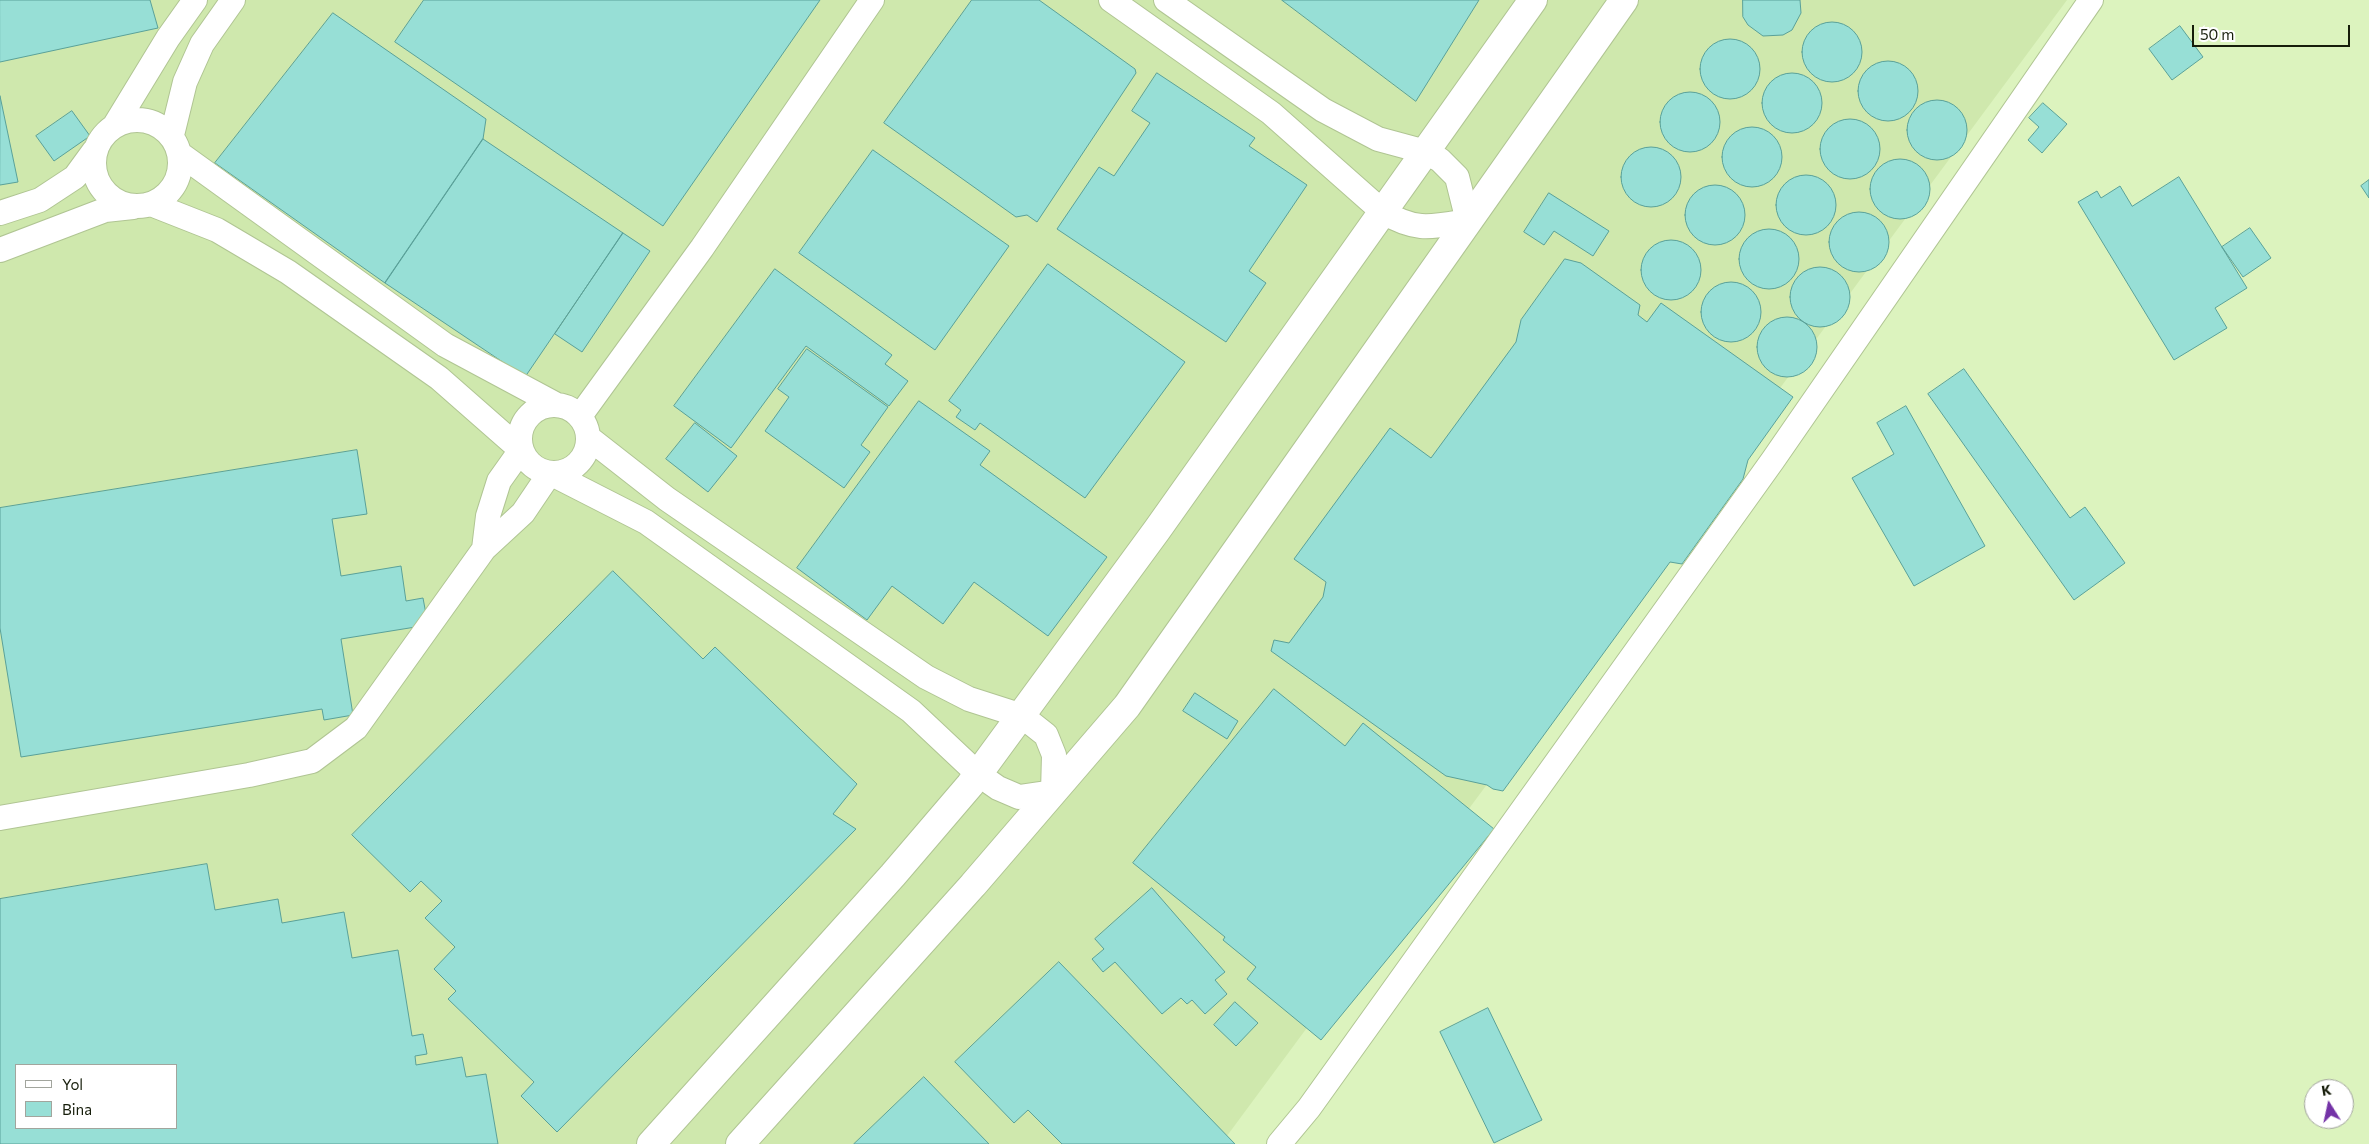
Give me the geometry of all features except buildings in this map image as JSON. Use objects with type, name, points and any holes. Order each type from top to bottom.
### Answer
[{"type":"street","points":[[0,213],[40,200],[75,177],[103,135],[115,125],[168,38],[195,0]]},
{"type":"street","points":[[0,250],[105,210],[143,205],[164,197],[174,186],[180,171],[176,145],[185,82],[202,44],[233,0]]},
{"type":"street","points":[[580,416],[702,248],[872,0]]},
{"type":"street","points":[[1111,0],[1271,113],[1383,212],[1403,224],[1428,228],[1468,221]]},
{"type":"street","points":[[1166,0],[1322,110],[1378,139],[1426,152],[1440,160],[1457,177],[1468,221]]},
{"type":"street","points":[[651,1144],[893,875],[978,774],[1022,716],[1533,0]]},
{"type":"street","points":[[740,1144],[973,885],[1127,706],[1624,0]]},
{"type":"street","points":[[1279,1144],[1309,1108],[1767,468],[2091,0]]},
{"type":"street","points":[[0,818],[249,775],[312,761],[356,728],[484,548],[523,513],[550,474],[566,471],[576,465],[587,450],[588,438],[586,427],[580,416],[567,407],[555,404],[444,345],[176,145],[160,125],[146,120],[130,120],[115,125]]},
{"type":"street","points":[[94,151],[93,166],[98,184],[108,196],[121,204],[143,205],[217,230],[288,272],[439,378],[521,450]]},
{"type":"street","points":[[288,272],[308,245]]},
{"type":"street","points":[[555,404],[543,406],[526,419],[519,438],[521,450],[526,461],[538,470],[550,474],[646,522],[911,711],[978,774],[998,788],[1019,798],[1053,792]]},
{"type":"street","points":[[588,438],[667,500],[926,677],[968,699],[1022,716],[1046,736],[1054,755],[1053,792]]},
{"type":"street","points":[[484,548],[488,516],[499,481],[521,450]]},
{"type":"shaded area","points":[[0,0],[2067,0],[1221,1144],[0,1144]]}]
